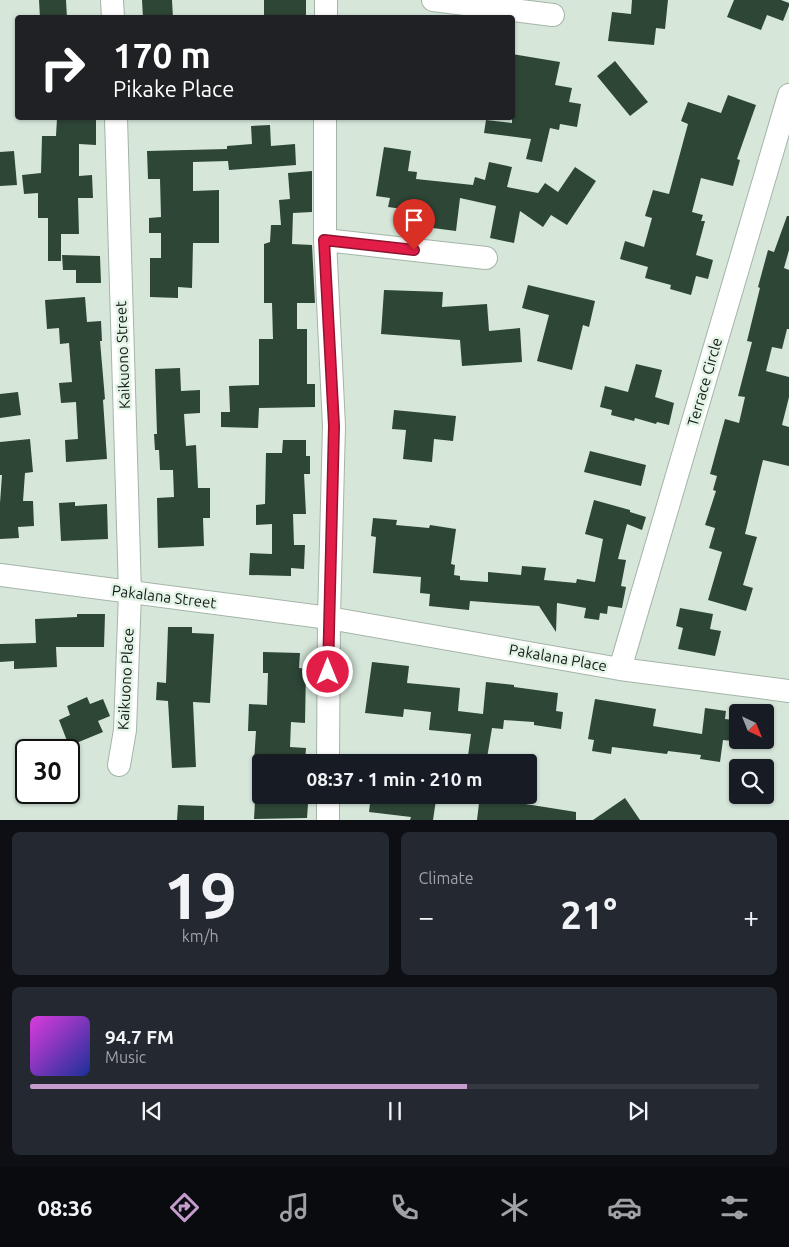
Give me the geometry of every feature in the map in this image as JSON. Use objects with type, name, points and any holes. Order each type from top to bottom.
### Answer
[{"type":"street","points":[[112,0],[113,15]]},
{"type":"street","points":[[326,0],[326,15]]},
{"type":"street","points":[[433,0],[553,14]]},
{"type":"street","name":"Terrace Circle","points":[[620,669],[789,96]]},
{"type":"street","name":"Kaikuono Street","points":[[116,120],[130,593]]},
{"type":"street","points":[[325,120],[324,240],[334,426],[329,618],[328,754]]},
{"type":"street","points":[[324,240],[486,258]]},
{"type":"street","name":"Pakalana Street","points":[[0,575],[329,618]]},
{"type":"street","name":"Kaikuono Place","points":[[118,765],[125,730],[130,593]]},
{"type":"street","name":"Pakalana Place","points":[[329,618],[620,669],[789,692]]},
{"type":"street","points":[[328,804],[328,820]]},
{"type":"building","points":[[39,0],[66,0],[67,15],[40,15]]},
{"type":"building","points":[[142,0],[172,0],[173,15],[143,15]]},
{"type":"building","points":[[264,0],[306,0],[306,15],[264,15]]},
{"type":"building","points":[[632,0],[668,0],[665,29],[656,28],[654,45],[608,41],[612,12],[631,14]]},
{"type":"building","points":[[734,0],[781,0],[789,3],[789,6],[783,21],[767,15],[761,30],[727,17]]},
{"type":"building","points":[[515,54],[560,62],[555,85],[572,88],[569,102],[581,104],[577,127],[560,124],[559,130],[550,128],[542,162],[526,159],[531,139],[484,133],[486,120],[512,123],[512,120],[515,120]]},
{"type":"building","points":[[615,61],[648,102],[630,116],[597,76]]},
{"type":"building","points":[[728,95],[756,105],[737,159],[740,160],[733,186],[701,178],[692,212],[703,215],[701,221],[705,221],[696,255],[713,260],[708,279],[696,276],[691,295],[670,289],[671,285],[645,278],[648,267],[620,259],[625,241],[644,247],[652,218],[645,216],[653,190],[669,194],[688,124],[681,121],[688,102],[721,113]]},
{"type":"building","points":[[57,120],[96,120],[96,145],[79,144],[79,176],[92,175],[93,198],[78,198],[79,234],[61,234],[61,261],[48,261],[48,218],[38,218],[38,193],[24,194],[22,175],[41,173],[42,136],[56,136]]},
{"type":"building","points":[[270,125],[271,146],[295,144],[296,165],[229,170],[228,161],[193,162],[193,191],[219,190],[219,243],[193,243],[192,288],[178,287],[178,298],[150,297],[150,258],[161,258],[161,233],[149,233],[149,218],[161,217],[160,179],[148,179],[147,151],[227,149],[227,146],[252,144],[251,126]]},
{"type":"building","points":[[384,147],[411,151],[408,171],[417,172],[416,179],[473,185],[475,177],[485,180],[489,162],[512,167],[507,187],[538,193],[545,183],[558,192],[575,167],[596,181],[567,225],[551,215],[543,227],[520,211],[514,243],[490,238],[496,206],[460,198],[456,231],[417,226],[418,211],[388,207],[390,198],[376,196]]},
{"type":"building","points":[[14,151],[17,185],[0,186],[0,152]]},
{"type":"building","points":[[312,171],[312,212],[293,213],[292,244],[312,245],[315,303],[297,303],[297,329],[307,329],[307,384],[315,384],[315,407],[259,408],[258,428],[221,427],[221,412],[230,412],[229,386],[259,385],[259,339],[273,339],[272,303],[264,303],[264,244],[270,242],[271,225],[281,225],[279,200],[290,199],[288,173]]},
{"type":"building","points":[[787,216],[789,216],[789,250],[784,268],[789,270],[789,329],[787,329],[782,349],[772,347],[766,371],[789,377],[789,397],[782,425],[789,427],[789,466],[763,460],[745,534],[757,537],[743,585],[753,588],[746,611],[708,600],[722,552],[709,548],[715,528],[705,525],[716,491],[713,490],[717,476],[710,474],[725,419],[739,423],[745,397],[738,396],[752,342],[747,341],[760,288],[758,287],[768,250],[774,252]]},
{"type":"building","points":[[62,255],[100,256],[101,283],[76,283],[76,270],[63,270]]},
{"type":"building","points":[[528,285],[595,301],[589,327],[583,325],[572,370],[537,361],[549,315],[522,308]]},
{"type":"building","points":[[384,290],[443,292],[442,307],[487,304],[489,331],[520,328],[522,362],[462,366],[460,340],[381,334]]},
{"type":"building","points":[[85,297],[87,322],[101,321],[102,341],[100,341],[105,399],[103,400],[107,459],[66,462],[65,440],[78,439],[76,402],[61,403],[59,383],[72,382],[69,343],[60,344],[59,328],[47,329],[45,300]]},
{"type":"building","points":[[636,364],[662,370],[655,397],[674,403],[669,425],[657,422],[656,424],[635,418],[634,421],[611,415],[612,410],[600,407],[605,386],[628,392]]},
{"type":"building","points":[[180,368],[181,391],[200,390],[200,413],[184,414],[186,446],[196,445],[198,488],[210,488],[210,518],[203,518],[204,546],[158,548],[157,498],[174,497],[173,470],[160,470],[159,450],[155,450],[154,434],[157,434],[155,369]]},
{"type":"building","points":[[18,392],[21,415],[0,418],[0,394]]},
{"type":"building","points":[[394,410],[456,416],[453,441],[434,439],[432,462],[403,459],[406,430],[392,429]]},
{"type":"building","points":[[30,439],[33,472],[25,473],[23,501],[33,501],[34,526],[18,527],[19,538],[0,539],[2,475],[0,475],[0,442]]},
{"type":"building","points":[[283,440],[306,440],[306,456],[310,456],[310,474],[304,474],[306,514],[293,514],[294,545],[305,545],[304,569],[291,568],[291,576],[249,575],[250,553],[272,554],[272,524],[256,525],[256,505],[265,504],[266,453],[282,453]]},
{"type":"building","points":[[590,451],[646,465],[641,486],[584,472]]},
{"type":"building","points":[[594,500],[630,510],[630,512],[646,517],[642,530],[627,524],[618,559],[626,560],[621,586],[626,587],[622,608],[608,606],[607,614],[600,613],[599,620],[584,618],[586,608],[557,603],[556,632],[539,606],[470,601],[469,610],[429,606],[430,594],[420,593],[421,577],[373,573],[376,537],[371,536],[373,518],[397,520],[396,525],[429,528],[430,525],[456,529],[451,564],[455,565],[454,575],[460,576],[460,580],[488,582],[488,572],[521,575],[522,566],[546,568],[544,580],[576,583],[577,579],[595,582],[603,539],[585,534]]},
{"type":"building","points":[[75,502],[75,506],[107,504],[108,539],[61,541],[59,503]]},
{"type":"building","points":[[680,608],[713,614],[710,629],[721,631],[715,656],[678,649],[683,628],[676,626]]},
{"type":"building","points":[[77,614],[105,614],[104,647],[56,647],[57,667],[14,669],[14,661],[0,662],[0,644],[36,643],[35,619],[77,617]]},
{"type":"building","points":[[168,627],[192,627],[192,633],[214,634],[210,703],[193,702],[196,767],[172,768],[168,701],[156,700],[157,682],[166,683]]},
{"type":"building","points":[[263,652],[300,653],[299,668],[306,669],[305,723],[291,722],[290,747],[306,748],[306,754],[255,754],[256,731],[248,731],[249,704],[267,705],[268,673],[263,673]]},
{"type":"building","points":[[372,662],[409,666],[407,683],[460,688],[458,711],[483,714],[486,682],[558,693],[556,711],[563,712],[561,729],[534,725],[534,722],[504,720],[503,729],[492,728],[488,754],[468,754],[471,734],[429,730],[431,712],[404,709],[403,717],[365,713]]},
{"type":"building","points":[[87,697],[90,704],[103,699],[110,716],[98,721],[103,732],[80,741],[80,739],[66,739],[59,720],[70,715],[67,706]]},
{"type":"building","points":[[595,699],[656,709],[653,726],[702,734],[705,708],[726,711],[725,719],[729,719],[729,741],[723,740],[720,762],[700,759],[701,755],[668,751],[667,754],[612,747],[611,754],[592,751],[594,740],[588,739]]},
{"type":"building","points":[[625,798],[640,820],[593,820]]},
{"type":"building","points":[[255,804],[308,804],[307,818],[254,819]]},
{"type":"building","points":[[370,804],[435,804],[433,820],[410,820],[411,817],[369,812]]},
{"type":"building","points":[[479,804],[525,804],[576,812],[576,820],[477,820]]},
{"type":"building","points":[[178,805],[204,806],[204,820],[177,820]]},
{"type":"route","points":[[328,672],[334,426],[324,240],[414,250]]}]
